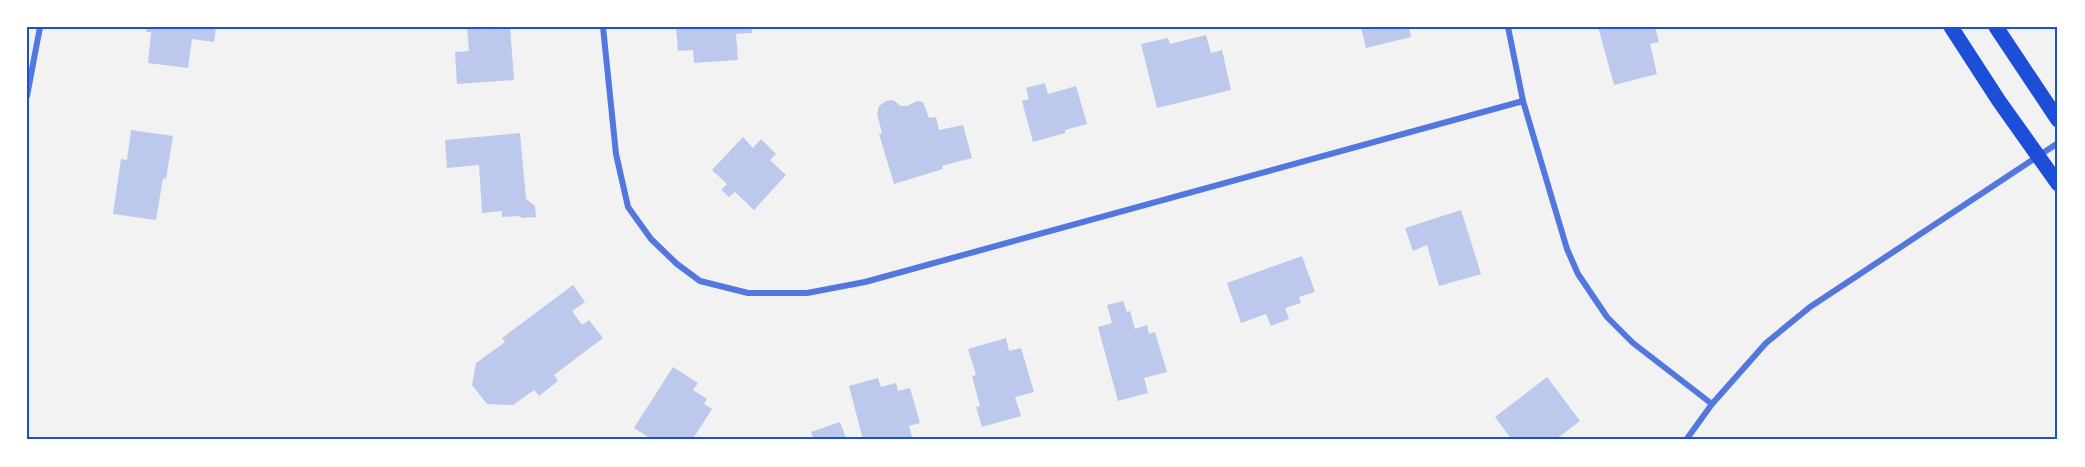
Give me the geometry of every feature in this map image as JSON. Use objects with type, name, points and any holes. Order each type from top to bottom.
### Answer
[{"type":"main road","points":[[1951,27],[1999,101],[2058,184]]},
{"type":"main road","points":[[1996,27],[2058,120]]},
{"type":"street","points":[[27,96],[40,27]]},
{"type":"street","points":[[603,27],[616,154],[628,207],[651,239],[677,264],[700,281],[748,293],[807,293],[865,282],[1523,101]]},
{"type":"street","points":[[1508,27],[1523,101],[1567,249],[1578,274],[1591,296],[1633,343],[1712,404]]},
{"type":"street","points":[[1686,440],[1712,404],[1766,343],[1810,307],[2058,143]]},
{"type":"building","points":[[147,27],[216,27],[214,42],[192,39],[188,68],[148,63],[151,32],[146,32]]},
{"type":"building","points":[[467,27],[510,27],[514,80],[457,84],[455,52],[469,51]]},
{"type":"building","points":[[676,27],[752,27],[752,33],[736,34],[738,60],[694,63],[693,50],[678,51]]},
{"type":"building","points":[[1361,27],[1409,27],[1411,37],[1366,48]]},
{"type":"building","points":[[1598,27],[1655,27],[1659,42],[1650,44],[1657,74],[1614,85]]},
{"type":"building","points":[[1206,35],[1211,53],[1222,50],[1231,90],[1157,108],[1141,44],[1168,38],[1170,44]]},
{"type":"building","points":[[1045,83],[1048,94],[1076,86],[1087,124],[1033,142],[1022,101],[1029,99],[1026,88]]},
{"type":"building","points":[[893,100],[901,106],[917,101],[923,102],[929,118],[936,117],[939,130],[963,125],[972,158],[942,166],[943,169],[894,184],[879,134],[882,133],[877,114],[879,106],[886,101]]},
{"type":"building","points":[[131,130],[173,136],[156,220],[113,214],[121,159],[127,160]]},
{"type":"building","points":[[520,133],[526,199],[535,206],[536,217],[502,217],[502,211],[482,213],[479,165],[447,168],[445,140]]},
{"type":"building","points":[[743,137],[753,148],[761,139],[776,154],[770,160],[786,175],[754,210],[735,192],[729,197],[721,190],[727,184],[712,170]]},
{"type":"building","points":[[1461,210],[1481,274],[1439,286],[1427,245],[1413,251],[1405,228]]},
{"type":"building","points":[[1302,256],[1315,292],[1299,297],[1301,303],[1285,308],[1289,319],[1271,326],[1266,314],[1241,323],[1227,283]]},
{"type":"building","points":[[573,285],[585,302],[572,311],[582,325],[589,320],[603,338],[554,375],[558,381],[539,396],[534,390],[513,405],[487,404],[472,385],[476,363],[505,342],[502,338]]},
{"type":"building","points":[[1123,301],[1127,312],[1130,311],[1135,329],[1147,325],[1149,334],[1155,332],[1167,372],[1144,378],[1148,393],[1118,401],[1098,327],[1112,323],[1107,305]]},
{"type":"building","points":[[1006,338],[1009,351],[1021,348],[1034,392],[1015,397],[1021,416],[982,427],[976,407],[980,406],[972,376],[976,375],[968,349]]},
{"type":"building","points":[[673,367],[698,383],[693,390],[707,399],[704,404],[712,409],[692,440],[684,438],[682,440],[653,440],[634,428]]},
{"type":"building","points":[[1547,377],[1580,421],[1555,440],[1512,440],[1495,417]]},
{"type":"building","points":[[878,378],[881,387],[896,383],[898,391],[910,388],[920,423],[909,426],[913,440],[863,440],[849,386]]},
{"type":"building","points":[[840,422],[847,440],[814,440],[811,432]]}]
